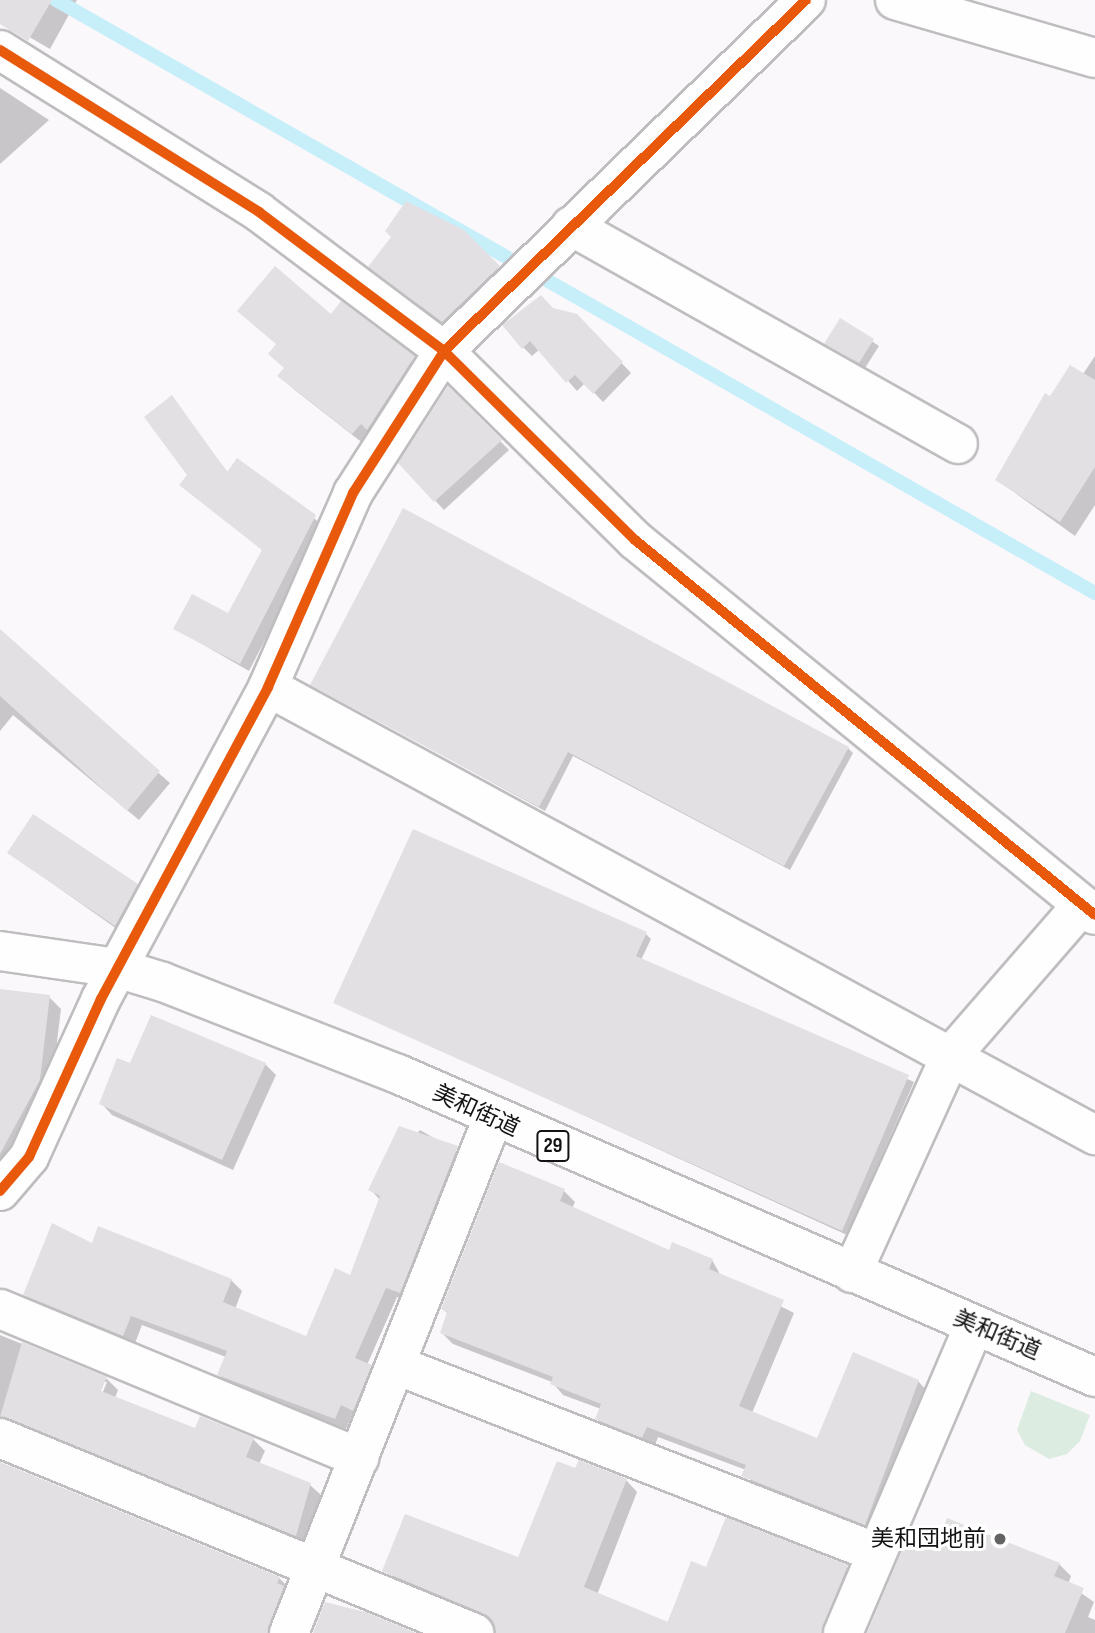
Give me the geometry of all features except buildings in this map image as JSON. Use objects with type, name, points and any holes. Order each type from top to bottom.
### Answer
[{"type":"street","points":[[0,1191],[29,1157],[117,968],[268,687],[353,493],[444,351],[806,0]]},
{"type":"street","points":[[895,0],[1095,58]]},
{"type":"street","points":[[0,50],[259,212],[444,351],[635,540],[1088,910],[950,1057],[852,1273]]},
{"type":"street","points":[[571,226],[958,444]]},
{"type":"street","points":[[268,687],[1095,1135]]},
{"type":"street","name":"美和街道","points":[[0,951],[117,968],[398,1074],[492,1120],[1095,1377]]},
{"type":"street","points":[[289,1633],[492,1120]]},
{"type":"street","points":[[0,1309],[359,1458]]},
{"type":"street","points":[[843,1633],[974,1326]]},
{"type":"street","points":[[396,1365],[877,1553]]},
{"type":"street","points":[[0,1438],[474,1633]]},
{"type":"green space","points":[[1031,1391],[1090,1415],[1080,1441],[1067,1454],[1049,1459],[1025,1445],[1017,1430]]},
{"type":"waterway","points":[[56,0],[1095,593]]},
{"type":"cycle path","points":[[0,1191],[29,1157],[101,999],[268,687],[353,493],[444,351],[806,0]]},
{"type":"cycle path","points":[[0,50],[259,212],[444,351],[635,540],[1095,915]]},
{"type":"place","name":"美和団地前","points":[[1000,1539]]}]
